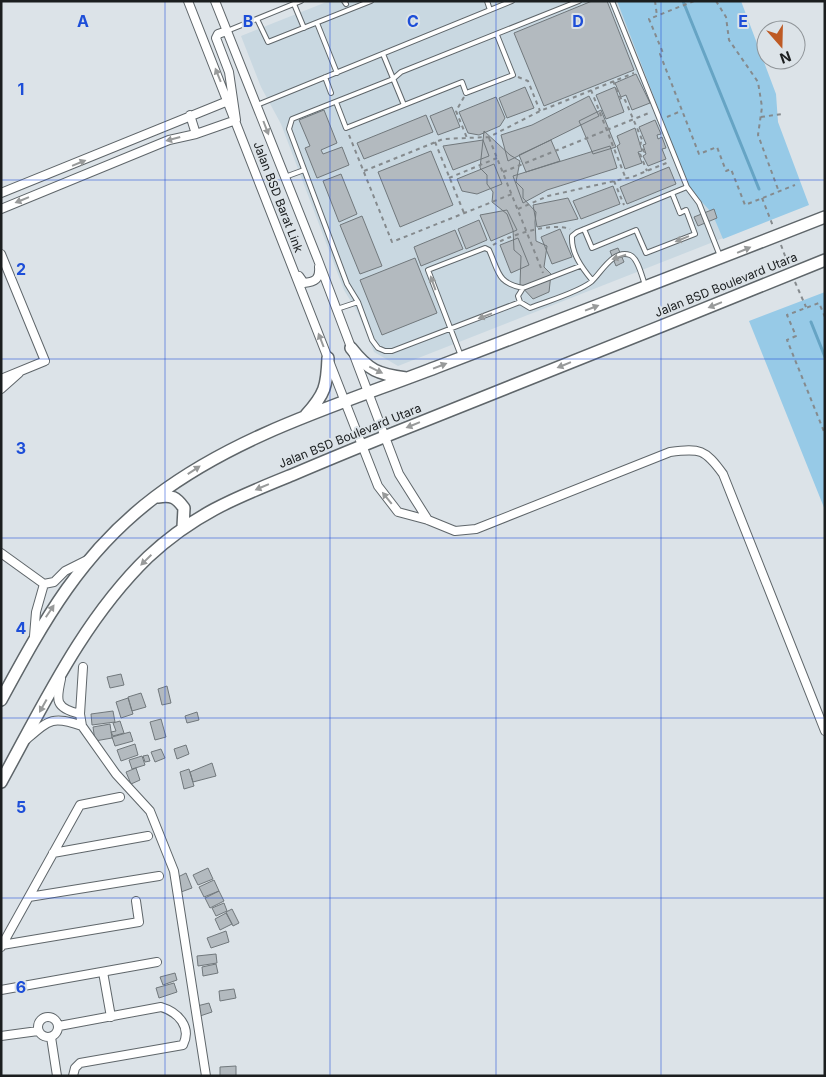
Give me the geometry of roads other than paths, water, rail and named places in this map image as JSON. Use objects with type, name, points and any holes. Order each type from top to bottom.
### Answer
[{"type":"main road","points":[[1,700],[34,638],[61,596],[89,559],[154,498],[197,468],[305,416],[409,378],[825,217]]},
{"type":"main road","name":"Jalan BSD Boulevard Utara","points":[[1,782],[78,644],[119,587],[148,557],[183,527],[216,506],[361,445],[825,260]]},
{"type":"main road","points":[[351,348],[364,364],[384,374],[409,378]]},
{"type":"main road","points":[[305,416],[321,399],[327,383],[328,358]]},
{"type":"main road","points":[[154,498],[170,495],[177,499],[184,508],[183,527]]},
{"type":"street","name":"Jalan BSD Barat Link","points":[[188,1],[236,120],[361,445],[378,486],[398,512],[428,520],[454,531],[476,529],[670,452],[695,448],[712,459],[724,474],[825,731]]},
{"type":"street","name":"Jalan BSD Barat Link","points":[[215,1],[318,260],[367,394],[399,474],[428,520]]},
{"type":"street","points":[[1,208],[169,140],[196,134],[236,120],[229,72],[216,38],[218,34],[227,31]]},
{"type":"street","points":[[1,193],[166,128],[228,101]]},
{"type":"street","points":[[190,116],[196,134]]},
{"type":"street","points":[[1,254],[45,362],[1,378]]},
{"type":"street","points":[[294,270],[304,283],[317,280],[320,274],[318,260]]},
{"type":"street","points":[[1,389],[22,370]]},
{"type":"street","points":[[1,553],[44,584],[54,582],[66,571],[89,559]]},
{"type":"street","points":[[34,638],[36,612],[44,584]]},
{"type":"street","points":[[83,667],[80,714],[82,726],[116,774],[150,811],[170,862],[206,1076]]},
{"type":"street","points":[[63,669],[58,695],[59,704],[65,711],[80,714]]},
{"type":"street","points":[[23,742],[44,724],[53,719],[62,719],[82,726]]},
{"type":"street","points":[[2,946],[80,805],[120,797]]},
{"type":"street","points":[[53,853],[148,836]]},
{"type":"street","points":[[29,897],[159,876]]},
{"type":"street","points":[[2,946],[139,922],[136,901]]},
{"type":"street","points":[[1,990],[158,962]]},
{"type":"street","points":[[103,972],[111,1016]]},
{"type":"street","points":[[59,1026],[160,1007],[172,1010],[180,1018],[186,1029],[187,1038],[183,1045],[80,1063],[75,1068],[73,1076]]},
{"type":"street","points":[[50,1016],[56,1019],[59,1026],[57,1033],[51,1037],[43,1036],[38,1031],[38,1024],[42,1018],[50,1016]]},
{"type":"street","points":[[1,1036],[38,1031]]},
{"type":"street","points":[[51,1037],[57,1076]]},
{"type":"lane","points":[[227,31],[301,1]]},
{"type":"lane","points":[[257,18],[268,42],[371,1]]},
{"type":"lane","points":[[486,1],[490,10]]},
{"type":"lane","points":[[257,105],[512,1]]},
{"type":"lane","points":[[520,302],[392,352],[385,352],[378,348],[372,340],[358,302],[347,284],[289,129],[290,123],[292,119],[393,79],[401,72],[579,1]]},
{"type":"lane","points":[[612,1],[687,187],[699,203],[721,258]]},
{"type":"lane","points":[[294,4],[304,28]]},
{"type":"lane","points":[[317,23],[336,73]]},
{"type":"lane","points":[[336,102],[346,128],[462,82],[466,93],[513,74],[497,34]]},
{"type":"lane","points":[[383,54],[404,105]]},
{"type":"lane","points":[[325,77],[332,92]]},
{"type":"lane","points":[[285,177],[304,170]]},
{"type":"lane","points":[[592,280],[580,266],[572,243],[572,236],[584,229],[687,187]]},
{"type":"lane","points":[[584,229],[592,248],[636,230],[646,254],[695,234],[686,210],[680,212],[672,193]]},
{"type":"lane","points":[[461,358],[428,270],[485,248],[489,250],[503,281],[509,285],[523,288],[580,266]]},
{"type":"lane","points":[[523,288],[518,296],[520,302],[530,308],[587,285],[611,259],[629,254],[634,258],[646,287]]},
{"type":"lane","points":[[337,309],[358,302]]},
{"type":"waterway","points":[[683,1],[759,189]]},
{"type":"waterway","points":[[811,322],[825,357]]}]
